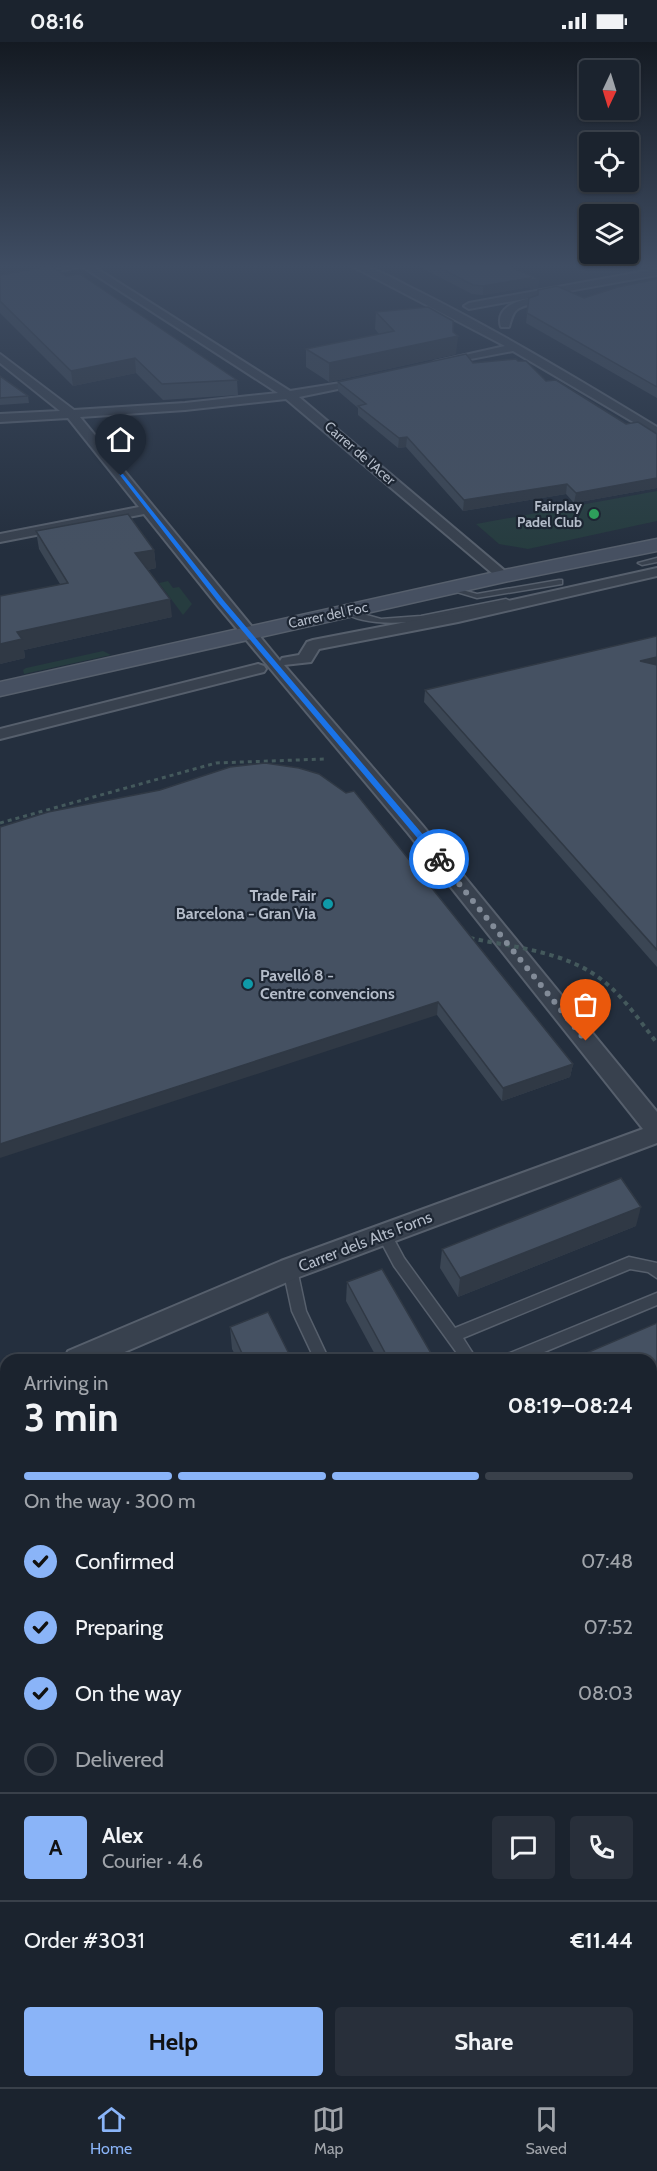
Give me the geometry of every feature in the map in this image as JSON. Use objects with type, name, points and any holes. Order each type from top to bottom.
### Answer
[{"type":"street","points":[[4,360],[71,414],[249,633],[415,829],[657,1129]]},
{"type":"street","name":"Carrer de l'Acer","points":[[234,360],[319,416],[504,576]]},
{"type":"street","points":[[426,367],[456,360]]},
{"type":"street","points":[[538,360],[657,432]]},
{"type":"street","points":[[0,418],[243,402],[290,396],[382,377]]},
{"type":"street","points":[[0,538],[149,509]]},
{"type":"street","points":[[0,552],[135,525]]},
{"type":"street","points":[[48,529],[57,541]]},
{"type":"street","name":"Carrer del Foc","points":[[0,689],[504,576],[657,545]]},
{"type":"street","name":"Carrer del Foc","points":[[288,661],[305,659],[313,645],[459,617],[657,570]]},
{"type":"street","points":[[0,734],[256,669]]},
{"type":"street","name":"Carrer dels Alts Forns","points":[[92,1354],[290,1269],[657,1133]]},
{"type":"lane","points":[[642,563],[657,560]]},
{"type":"lane","points":[[345,611],[381,621],[421,618],[657,570]]},
{"type":"lane","points":[[451,589],[477,596],[502,594],[559,582]]},
{"type":"lane","points":[[384,1234],[399,1262],[466,1354]]},
{"type":"lane","points":[[452,1336],[629,1263],[652,1267],[657,1272]]},
{"type":"lane","points":[[290,1269],[299,1311],[319,1354]]},
{"type":"lane","points":[[524,1354],[657,1299]]},
{"type":"path","points":[[0,823],[216,763],[324,759]]},
{"type":"path","points":[[460,936],[571,962],[597,976],[615,992],[657,1043]]},
{"type":"green space","name":"Fairplay Padel Club","points":[[657,491],[657,521],[528,549],[499,544],[476,524]]},
{"type":"green space","points":[[168,581],[173,588],[179,587],[192,604],[183,615],[159,583]]},
{"type":"green space","points":[[103,651],[111,655],[24,674],[23,670],[26,668]]},
{"type":"building","points":[[60,360],[123,360],[71,371]]},
{"type":"building","points":[[138,360],[208,360],[237,380],[162,384]]},
{"type":"building","points":[[437,360],[471,360],[473,363],[526,361],[546,381],[556,380],[626,424],[638,422],[657,434],[657,478],[576,493],[567,484],[464,500],[407,437],[399,438],[358,406],[366,404],[338,382]]},
{"type":"building","points":[[610,360],[657,360],[657,387]]},
{"type":"building","points":[[0,376],[28,396],[0,398]]},
{"type":"building","points":[[128,514],[154,550],[135,553],[170,599],[17,632],[22,639],[0,644],[0,596],[68,583],[36,531]]},
{"type":"building","points":[[657,636],[657,657],[640,661],[657,665],[657,950],[425,690]]},
{"type":"building","name":"Pavelló 8 - Centre convencions","points":[[265,763],[299,768],[319,774],[346,793],[354,791],[573,1064],[503,1088],[438,1002],[0,1144],[0,827],[48,812],[160,790],[230,767]]},
{"type":"building","points":[[621,1178],[641,1207],[460,1278],[442,1249]]},
{"type":"building","points":[[382,1269],[432,1354],[386,1354],[347,1282]]},
{"type":"building","points":[[268,1312],[289,1354],[242,1354],[230,1327]]},
{"type":"building","points":[[657,1323],[657,1354],[584,1354]]},
{"type":"way so far","points":[[439,859],[586,1041]]},
{"type":"place","name":"Fairplay Padel Club","points":[[594,514]]},
{"type":"place","name":"Trade Fair Barcelona - Gran Via","points":[[328,904]]},
{"type":"place","name":"Pavelló 8 - Centre convencions","points":[[248,984]]},
{"type":"route","points":[[121,476],[222,602],[439,859]]}]
